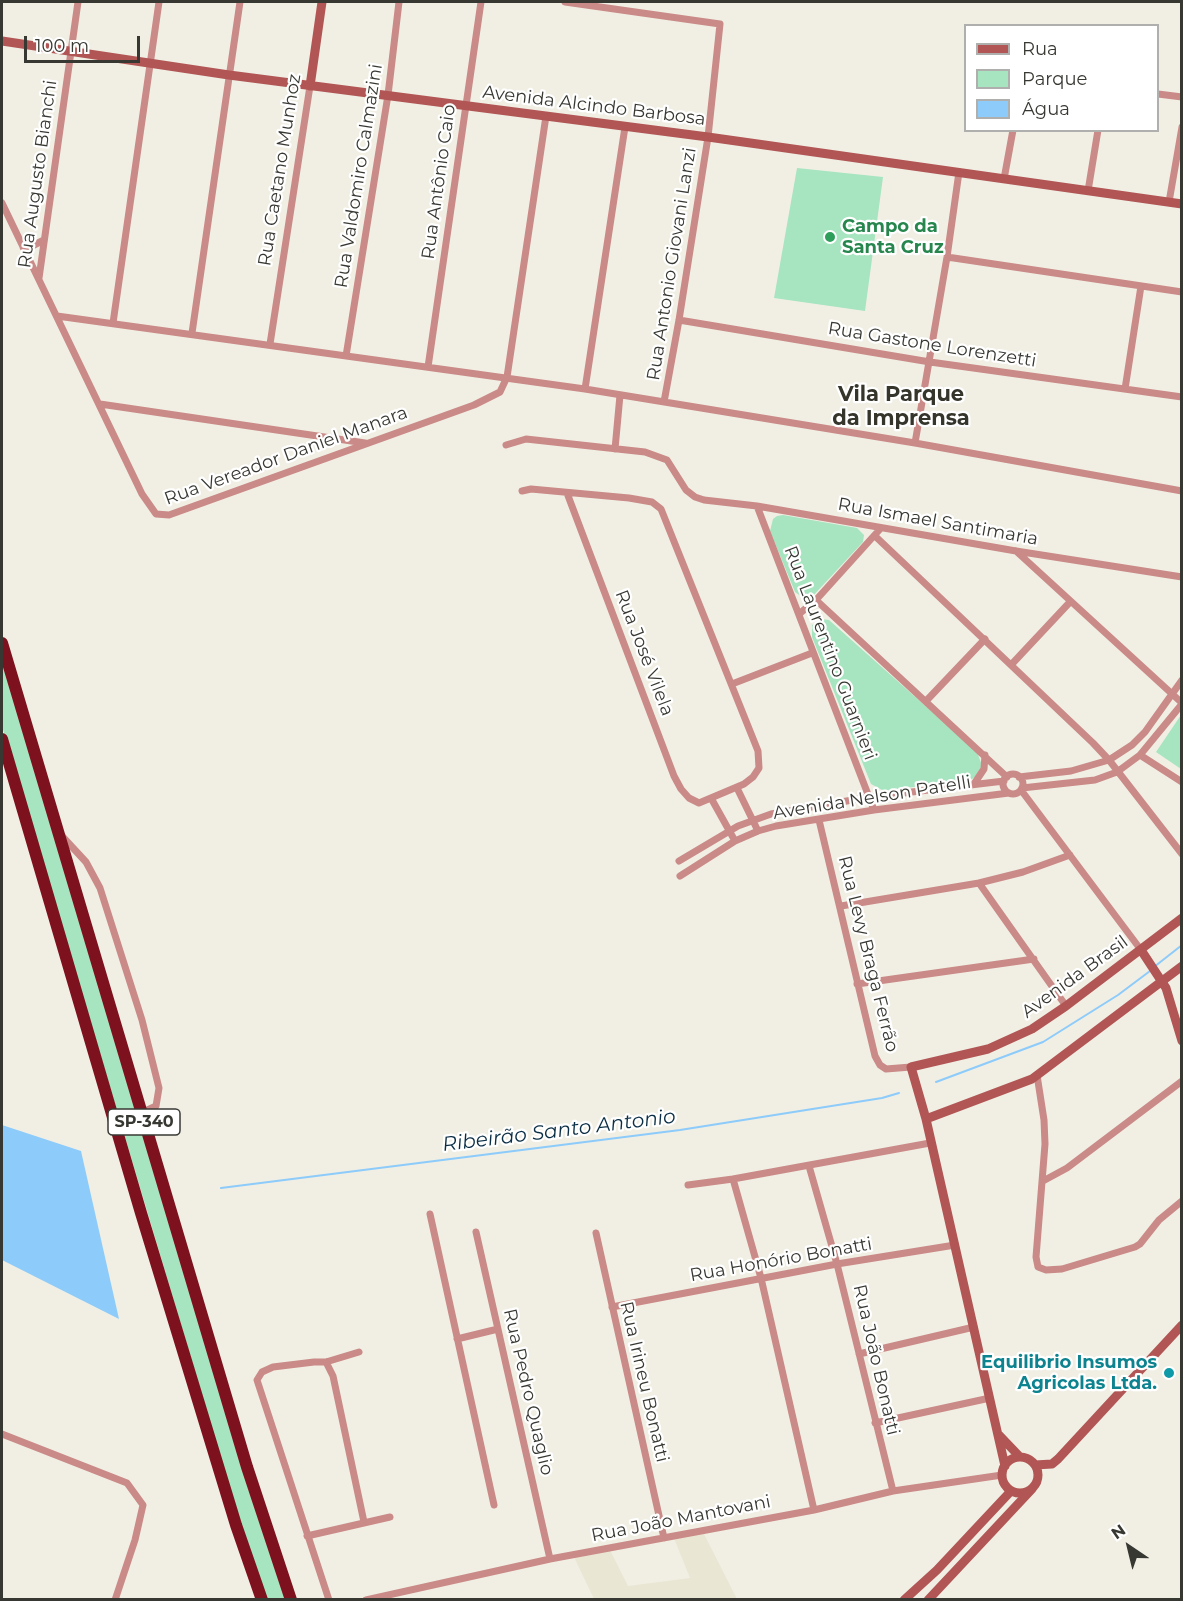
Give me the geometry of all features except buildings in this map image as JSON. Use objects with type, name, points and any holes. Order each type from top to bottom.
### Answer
[{"type":"highway","name":"SP-340","points":[[2,643],[244,1456],[291,1599]]},
{"type":"highway","name":"SP-340","points":[[2,740],[141,1213],[236,1525],[262,1599]]},
{"type":"highway","points":[[272,1544],[302,1599]]},
{"type":"street","name":"Rua Augusto Bianchi","points":[[39,279],[78,2]]},
{"type":"street","points":[[113,323],[159,2]]},
{"type":"street","points":[[192,333],[240,2]]},
{"type":"street","name":"Rua Caetano Munhoz","points":[[270,344],[322,2]]},
{"type":"street","name":"Rua Valdomiro Calmazini","points":[[346,356],[388,95],[399,2]]},
{"type":"street","name":"Rua Antônio Caio","points":[[428,367],[481,2]]},
{"type":"street","name":"Rua Antonio Giovani Lanzi","points":[[565,2],[720,24],[708,137],[664,402]]},
{"type":"street","name":"Avenida Alcindo Barbosa","points":[[2,42],[309,86],[708,137],[1182,204]]},
{"type":"street","points":[[1159,94],[1182,97]]},
{"type":"street","points":[[507,377],[546,116]]},
{"type":"street","points":[[585,389],[625,127]]},
{"type":"street","points":[[1169,202],[1182,127]]},
{"type":"street","points":[[1004,179],[1013,132]]},
{"type":"street","points":[[1088,191],[1098,132]]},
{"type":"street","points":[[915,443],[930,362],[959,172]]},
{"type":"street","name":"Rua Vereador Daniel Manara","points":[[2,202],[142,494],[156,514],[161,516],[177,513],[484,401],[500,392],[507,377]]},
{"type":"street","points":[[23,247],[44,240]]},
{"type":"street","points":[[947,257],[1182,292]]},
{"type":"street","points":[[1125,389],[1141,286]]},
{"type":"street","points":[[57,316],[585,389],[915,443],[1182,491]]},
{"type":"street","name":"Rua Gastone Lorenzetti","points":[[679,320],[930,362],[1182,396]]},
{"type":"street","points":[[506,445],[526,439],[615,449],[620,395]]},
{"type":"street","points":[[100,404],[365,443]]},
{"type":"street","name":"Rua Ismael Santimaria","points":[[615,449],[645,452],[662,458],[670,464],[690,494],[720,504],[757,506],[1182,577]]},
{"type":"street","points":[[522,491],[531,489],[646,501],[656,504],[664,513],[758,751],[760,763],[753,777],[737,788],[711,798],[735,842]]},
{"type":"street","name":"Rua José Vilela","points":[[567,493],[674,776],[684,793],[695,802],[699,803],[711,798]]},
{"type":"street","name":"Rua Laurentino Guarnieri","points":[[757,506],[874,810]]},
{"type":"street","points":[[799,614],[816,600],[881,528]]},
{"type":"street","points":[[875,536],[1109,760],[1182,854]]},
{"type":"street","points":[[1016,551],[1070,602],[1172,694],[1182,703],[1140,755],[1117,772],[1095,780],[1022,789],[1016,794],[1009,793],[1004,787],[1006,779],[1012,775],[1019,777],[1071,771],[1109,760],[1132,745],[1145,732],[1172,694],[1182,680]]},
{"type":"street","points":[[816,600],[986,755],[1006,779]]},
{"type":"street","points":[[1011,665],[1070,602]]},
{"type":"street","points":[[927,700],[985,639]]},
{"type":"street","points":[[732,684],[812,653]]},
{"type":"street","points":[[974,784],[984,769],[986,755]]},
{"type":"street","points":[[1140,755],[1182,782]]},
{"type":"street","points":[[1019,777],[1023,783],[1022,789],[1160,978],[1168,994],[1182,1041]]},
{"type":"street","name":"Avenida Nelson Patelli","points":[[679,861],[728,831],[771,814],[870,797],[1006,779]]},
{"type":"street","points":[[737,788],[758,831]]},
{"type":"street","name":"Avenida Nelson Patelli","points":[[680,876],[735,842],[758,831],[795,822],[874,810],[1009,793]]},
{"type":"street","name":"Rua Levy Braga Ferrão","points":[[819,820],[878,1063],[886,1069],[910,1067]]},
{"type":"street","points":[[57,831],[86,862],[100,888],[142,1020],[159,1088],[156,1106],[141,1113]]},
{"type":"street","points":[[841,906],[980,883],[1023,872],[1070,855]]},
{"type":"street","points":[[980,883],[1066,1006]]},
{"type":"street","name":"Avenida Brasil","points":[[910,1067],[964,1055],[1003,1043],[1032,1029],[1142,951],[1182,918]]},
{"type":"street","points":[[857,984],[1034,959]]},
{"type":"street","points":[[926,1119],[1037,1075],[1160,978],[1182,966]]},
{"type":"street","points":[[910,1067],[926,1119],[975,1327],[1005,1484],[1011,1491],[1022,1493],[1032,1489]]},
{"type":"street","points":[[1037,1075],[1046,1144],[1036,1257],[1038,1267],[1046,1270],[1062,1269],[1135,1248],[1160,1220],[1182,1201]]},
{"type":"street","points":[[1043,1181],[1068,1168],[1182,1081]]},
{"type":"street","points":[[688,1185],[809,1166],[930,1143]]},
{"type":"street","name":"Rua João Bonatti","points":[[809,1166],[837,1264],[893,1491]]},
{"type":"street","points":[[733,1179],[761,1278],[814,1510]]},
{"type":"street","points":[[430,1214],[494,1505]]},
{"type":"street","name":"Rua Pedro Quaglio","points":[[476,1232],[550,1559]]},
{"type":"street","name":"Rua Irineu Bonatti","points":[[596,1233],[664,1538]]},
{"type":"street","name":"Rua Honório Bonatti","points":[[612,1307],[837,1264],[955,1245]]},
{"type":"street","points":[[1035,1465],[1052,1464],[1058,1459],[1182,1325]]},
{"type":"street","points":[[859,1354],[975,1327]]},
{"type":"street","points":[[457,1339],[498,1329]]},
{"type":"street","points":[[329,1599],[257,1385],[258,1376],[273,1367],[326,1362],[359,1352]]},
{"type":"street","points":[[326,1362],[333,1376],[364,1522]]},
{"type":"street","points":[[875,1424],[990,1398]]},
{"type":"street","points":[[928,1599],[1035,1485],[1038,1474],[1035,1465],[1028,1459],[1020,1457],[997,1433]]},
{"type":"street","points":[[2,1434],[127,1483],[143,1505],[135,1540],[115,1599]]},
{"type":"street","points":[[1004,1471],[1009,1462],[1020,1457]]},
{"type":"street","name":"Rua João Mantovani","points":[[366,1599],[550,1559],[814,1510],[893,1491],[1004,1471]]},
{"type":"street","points":[[904,1599],[937,1570],[1011,1491]]},
{"type":"street","points":[[308,1536],[390,1517]]},
{"type":"street","points":[[974,1531],[984,1540]]},
{"type":"shaded area","points":[[702,1530],[737,1599],[594,1599],[573,1555],[609,1548],[628,1586],[690,1578],[673,1536]]},
{"type":"green space","name":"Campo da Santa Cruz","points":[[797,168],[883,177],[865,311],[774,298]]},
{"type":"green space","points":[[783,515],[857,528],[864,535],[863,542],[811,598],[802,597],[795,592],[770,531],[773,519]]},
{"type":"green space","points":[[822,619],[829,620],[977,752],[983,768],[980,774],[972,779],[884,791],[871,784],[812,637],[812,625]]},
{"type":"green space","points":[[2,659],[287,1599],[266,1599],[250,1555],[2,726]]},
{"type":"green space","points":[[1181,715],[1181,769],[1156,752]]},
{"type":"water","points":[[2,1125],[81,1151],[119,1319],[2,1260]]},
{"type":"waterway","name":"Ribeirão Santo Antonio","points":[[1154,967],[1182,945]]},
{"type":"waterway","name":"Ribeirão Santo Antonio","points":[[936,1082],[1043,1042],[1118,995],[1150,971]]},
{"type":"waterway","name":"Ribeirão Santo Antonio","points":[[221,1188],[680,1130],[882,1098],[899,1093]]},
{"type":"place","name":"Campo da Santa Cruz","points":[[830,237]]},
{"type":"place","name":"Equilibrio Insumos Agricolas Ltda.","points":[[1169,1373]]},
{"type":"district","name":"Vila Parque da Imprensa","points":[[901,407]]}]
